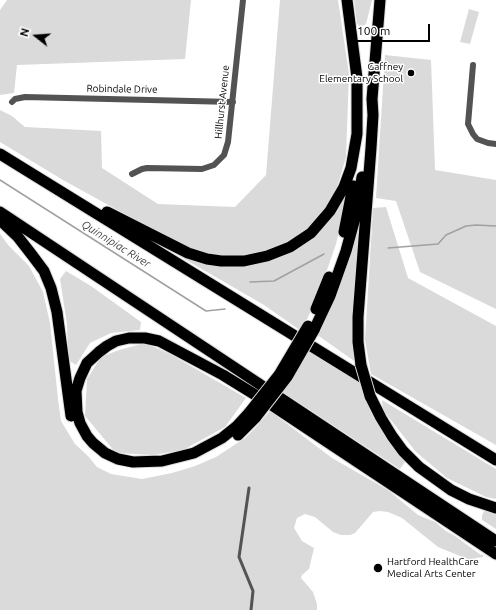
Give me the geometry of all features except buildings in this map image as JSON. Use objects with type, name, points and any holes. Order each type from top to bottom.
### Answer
[{"type":"highway","points":[[66,195],[90,203],[193,255],[221,261],[244,261],[277,253],[294,245],[311,233],[324,219],[336,202],[346,183],[352,163],[357,134],[358,102],[356,72],[347,0]]},
{"type":"highway","points":[[380,0],[372,99],[373,122],[357,324],[358,347],[361,365],[370,396],[380,418],[403,451],[419,467],[451,490],[469,499],[496,508]]},
{"type":"highway","points":[[311,328],[334,286],[352,228],[361,187],[368,113],[372,99]]},
{"type":"highway","points":[[0,220],[18,237],[44,271],[50,284],[57,312],[68,404],[72,422],[80,440],[96,455],[112,464],[129,469],[156,469],[180,465],[203,457],[222,447],[240,433],[253,415],[287,377],[301,355],[332,269],[345,226],[356,167],[358,142],[357,134]]},
{"type":"highway","points":[[0,154],[496,460]]},
{"type":"highway","points":[[0,212],[496,541]]},
{"type":"highway","points":[[253,415],[222,438],[194,453],[162,461],[132,462],[118,459],[105,453],[87,436],[80,423],[77,412],[76,391],[80,378],[88,363],[107,346],[116,341],[129,338],[145,338],[159,341],[265,401],[496,554]]},
{"type":"highway","points":[[453,433],[496,452]]},
{"type":"street","name":"Hillhurst Avenue","points":[[132,174],[147,168],[202,169],[214,165],[224,155],[227,149],[243,0]]},
{"type":"street","points":[[473,65],[468,124],[477,139],[496,144]]},
{"type":"street","name":"Robindale Drive","points":[[12,102],[15,99],[24,97],[232,102]]},
{"type":"lane","points":[[249,488],[238,557],[253,591],[251,610]]},
{"type":"shaded area","points":[[7,0],[191,0],[185,59],[17,65],[14,93],[0,95],[0,10]]},
{"type":"shaded area","points":[[280,0],[338,0],[349,74],[346,157],[336,191],[317,220],[291,243],[258,255],[219,256],[188,249],[63,180],[0,142],[0,110],[12,116],[25,127],[101,131],[102,168],[158,204],[235,207],[266,175]]},
{"type":"shaded area","points":[[354,0],[372,0],[366,24],[361,27],[357,24]]},
{"type":"shaded area","points":[[469,9],[479,12],[470,44],[460,42]]},
{"type":"shaded area","points":[[385,55],[431,60],[435,170],[496,180],[496,309],[420,272],[396,201],[376,198]]},
{"type":"shaded area","points":[[346,193],[348,194],[336,244],[317,299],[301,331],[264,305],[162,246],[163,244],[236,266],[259,264],[282,255],[318,231],[327,223]]},
{"type":"shaded area","points":[[362,196],[357,363],[316,334]]},
{"type":"shaded area","points":[[386,207],[408,278],[496,326],[496,445],[371,374],[365,340],[373,208]]},
{"type":"shaded area","points":[[0,234],[9,246],[29,266],[43,292],[50,323],[61,421],[75,444],[97,467],[111,474],[142,479],[172,473],[195,466],[216,457],[245,438],[270,411],[332,458],[388,490],[418,515],[435,522],[483,555],[483,557],[476,558],[472,561],[438,547],[402,518],[388,512],[373,512],[355,533],[350,535],[341,535],[333,532],[315,517],[305,514],[297,518],[294,528],[302,541],[314,548],[309,569],[302,575],[301,578],[313,592],[317,604],[317,610],[0,610]]},
{"type":"shaded area","points":[[66,271],[91,286],[141,322],[140,330],[111,333],[90,343],[76,365],[68,360],[67,324],[60,279]]},
{"type":"shaded area","points":[[145,343],[170,354],[246,398],[225,427],[183,450],[153,455],[116,453],[85,416],[87,379],[101,357],[119,350]]},
{"type":"shaded area","points":[[308,350],[362,383],[407,459],[400,469],[281,391]]},
{"type":"shaded area","points":[[382,400],[496,469],[496,499],[486,497],[447,478],[416,452],[383,410]]},
{"type":"shaded area","points":[[485,510],[496,513],[496,529],[482,520],[482,515]]},
{"type":"waterway","name":"Quinnipiac River","points":[[0,180],[206,311],[225,309]]},
{"type":"waterway","name":"Quinnipiac River","points":[[388,248],[438,244],[446,235],[466,226],[496,226]]},
{"type":"waterway","name":"Quinnipiac River","points":[[250,282],[274,281],[324,254]]},
{"type":"place","name":"Gaffney Elementary School","points":[[411,73]]},
{"type":"place","name":"Hartford HealthCare Medical Arts Center","points":[[378,568]]}]
